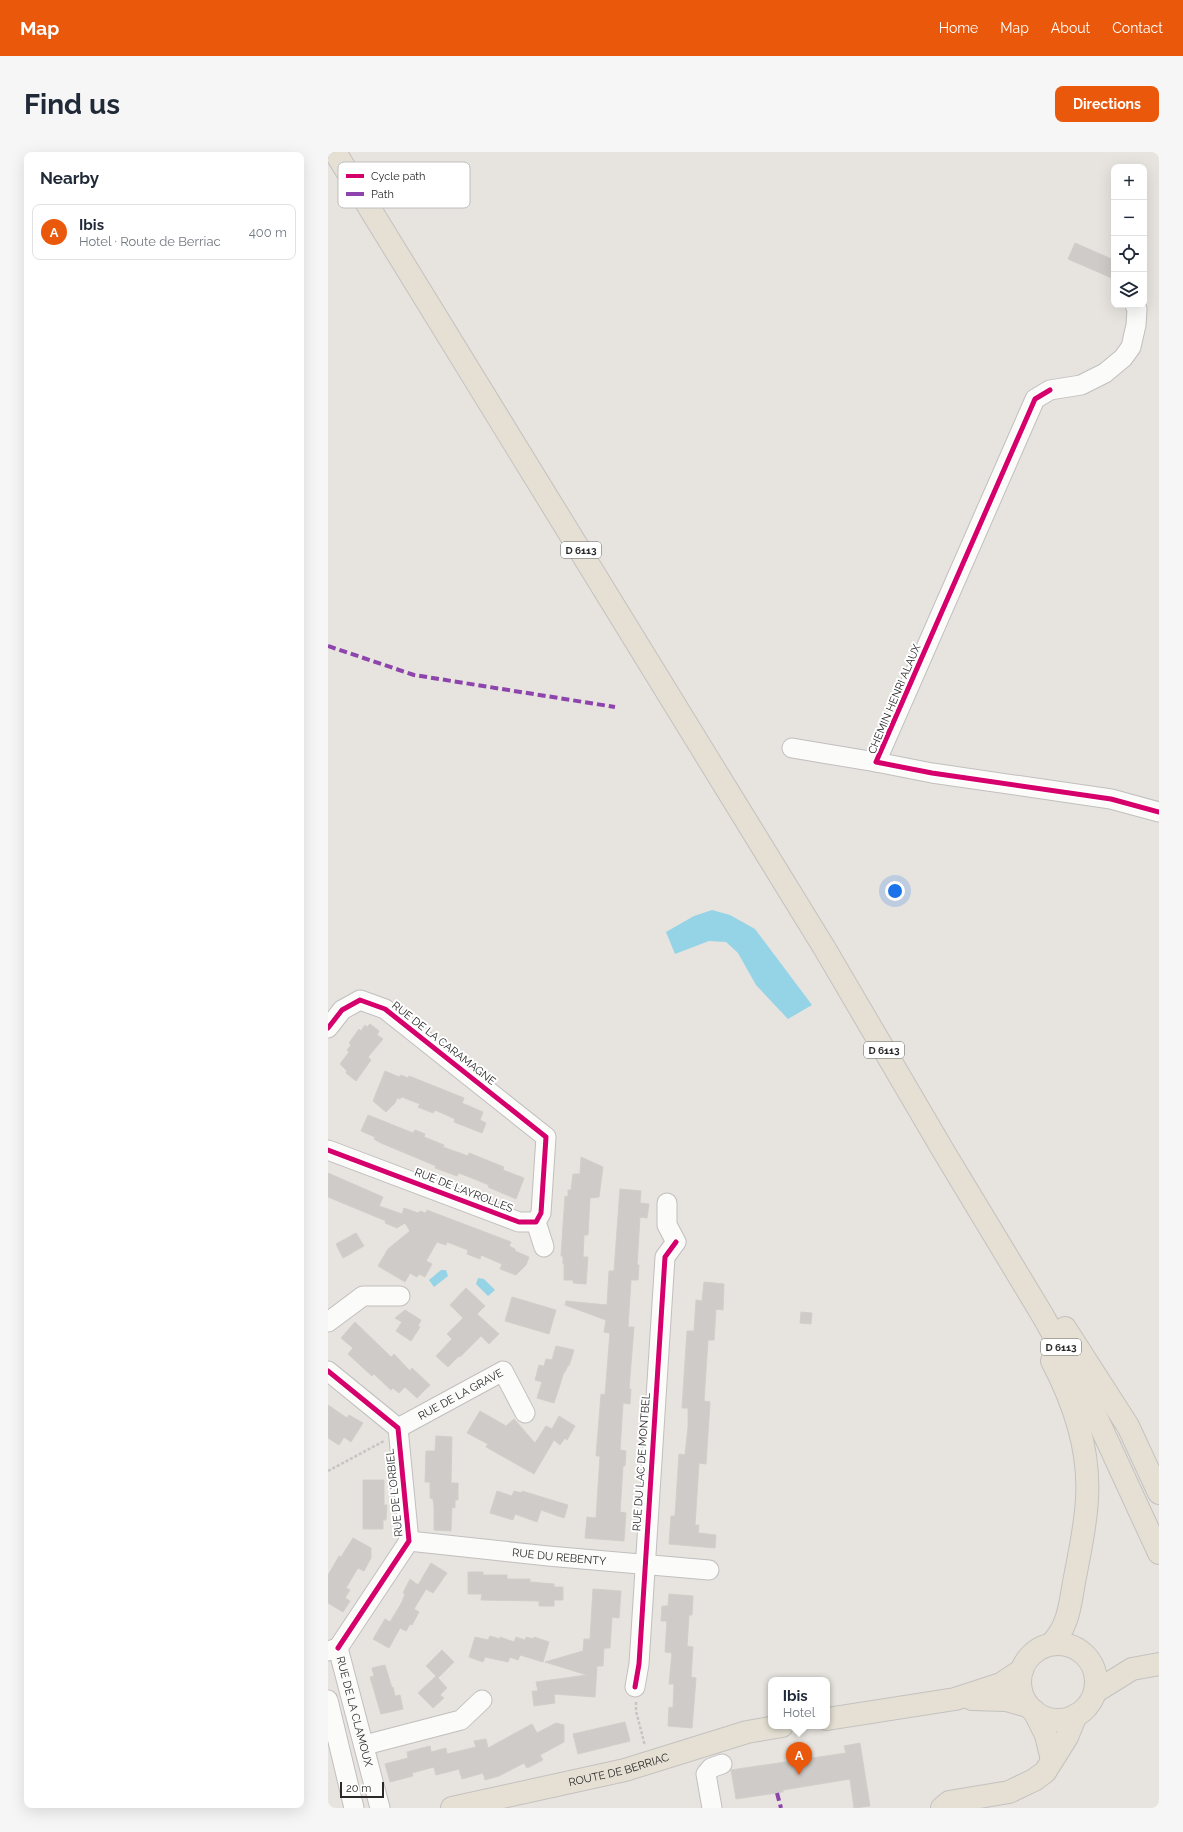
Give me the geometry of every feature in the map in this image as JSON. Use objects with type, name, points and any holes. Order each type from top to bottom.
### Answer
[{"type":"main road","name":"D 6113","points":[[335,152],[341,162]]},
{"type":"main road","name":"D 6113","points":[[369,208],[825,949],[1039,1310],[1082,1386],[1159,1553]]},
{"type":"main road","name":"D 6113","points":[[825,949],[962,1158],[1052,1308],[1102,1401],[1132,1461],[1159,1521]]},
{"type":"main road","points":[[830,1719],[955,1699],[1001,1684],[1022,1670],[1033,1653],[1051,1644],[1061,1634],[1067,1620],[1082,1541],[1088,1497],[1086,1459],[1079,1425],[1062,1379],[944,1152]]},
{"type":"main road","points":[[1052,1308],[1128,1426],[1159,1493]]},
{"type":"main road","points":[[955,1699],[1006,1700],[1031,1708],[1047,1718],[1054,1720],[1069,1718],[1076,1715],[1088,1706],[1095,1692],[1096,1680],[1094,1669],[1081,1651],[1072,1646],[1051,1644]]},
{"type":"main road","points":[[1088,1659],[1132,1669]]},
{"type":"main road","points":[[1095,1692],[1132,1669],[1159,1664]]},
{"type":"main road","points":[[1022,1670],[1020,1682],[1022,1695],[1046,1735],[1052,1760]]},
{"type":"main road","points":[[942,1808],[950,1802],[1009,1792],[1034,1780],[1045,1772],[1066,1737],[1076,1715]]},
{"type":"main road","name":"ROUTE DE BERRIAC","points":[[452,1808],[652,1763],[747,1732],[768,1728]]},
{"type":"street","name":"CHEMIN HENRI ALAUX","points":[[1136,308],[1136,326],[1131,347],[1123,358],[1105,373],[1081,385],[1050,390],[1035,399],[876,762],[932,773],[1111,799],[1159,812]]},
{"type":"street","points":[[792,748],[876,762]]},
{"type":"street","name":"RUE DE LA CARAMAGNE","points":[[328,1028],[342,1010],[360,1000],[385,1008],[546,1137],[541,1213],[536,1222]]},
{"type":"street","name":"RUE DE L'AYROLLES","points":[[328,1150],[519,1222],[536,1222]]},
{"type":"street","name":"RUE DU LAC DE MONTBEL","points":[[635,1687],[639,1664],[644,1564],[665,1257],[676,1242],[667,1226],[667,1203]]},
{"type":"street","points":[[536,1222],[544,1247]]},
{"type":"street","points":[[328,1322],[363,1296],[400,1296]]},
{"type":"street","name":"RUE DE LA GRAVE","points":[[398,1431],[503,1371],[525,1413]]},
{"type":"street","points":[[328,1372],[398,1431]]},
{"type":"street","name":"RUE DE L'ORBIEL","points":[[333,1649],[409,1541],[398,1431]]},
{"type":"street","name":"RUE DU REBENTY","points":[[409,1541],[548,1556],[709,1570]]},
{"type":"street","name":"RUE DE LA CLAMOUX","points":[[333,1649],[365,1745],[380,1808]]},
{"type":"street","points":[[328,1700],[354,1808]]},
{"type":"street","points":[[365,1745],[461,1720],[482,1700]]},
{"type":"street","points":[[712,1808],[706,1774],[711,1768],[722,1764]]},
{"type":"path","points":[[328,1471],[398,1431]]},
{"type":"path","points":[[635,1687],[636,1711],[645,1747],[652,1763]]},
{"type":"water","points":[[712,910],[730,915],[755,929],[812,1005],[788,1019],[756,985],[738,953],[726,942],[709,941],[675,954],[666,932],[694,916]]},
{"type":"water","points":[[441,1270],[446,1270],[448,1276],[434,1287],[429,1280]]},
{"type":"water","points":[[478,1278],[484,1279],[495,1290],[488,1296],[476,1284]]},
{"type":"building","points":[[1075,243],[1111,259],[1111,278],[1068,259]]},
{"type":"building","points":[[370,1024],[379,1031],[377,1035],[383,1039],[368,1057],[371,1060],[356,1081],[346,1073],[347,1071],[340,1064],[349,1052],[347,1050],[351,1045],[349,1043],[359,1029],[361,1031],[365,1025],[367,1027]]},
{"type":"building","points":[[385,1071],[399,1077],[401,1075],[408,1078],[409,1076],[464,1098],[462,1103],[483,1112],[480,1120],[486,1123],[482,1133],[454,1122],[455,1119],[435,1110],[433,1113],[418,1107],[420,1104],[402,1097],[400,1099],[397,1098],[395,1103],[386,1112],[373,1101]]},
{"type":"building","points":[[368,1115],[413,1133],[415,1130],[425,1134],[424,1137],[444,1145],[443,1147],[468,1156],[469,1153],[504,1167],[503,1170],[524,1178],[516,1199],[488,1187],[489,1185],[459,1173],[457,1176],[435,1168],[436,1166],[381,1143],[374,1139],[375,1137],[361,1131]]},
{"type":"building","points":[[581,1157],[603,1167],[599,1197],[590,1198],[588,1235],[584,1235],[583,1257],[588,1257],[586,1284],[573,1283],[573,1280],[564,1280],[563,1256],[561,1256],[565,1196],[568,1197],[568,1190],[571,1190],[573,1174],[580,1174]]},
{"type":"building","points":[[328,1173],[383,1197],[379,1206],[402,1214],[404,1208],[418,1213],[420,1211],[426,1213],[427,1210],[511,1242],[509,1246],[515,1249],[515,1251],[529,1257],[526,1265],[516,1275],[500,1269],[502,1264],[481,1255],[480,1259],[467,1254],[468,1250],[447,1242],[446,1245],[437,1242],[426,1261],[432,1264],[425,1277],[419,1274],[417,1277],[410,1273],[405,1282],[378,1266],[388,1249],[410,1231],[405,1223],[397,1228],[385,1223],[386,1221],[328,1197]]},
{"type":"building","points":[[620,1189],[641,1191],[640,1203],[649,1204],[647,1218],[640,1217],[637,1265],[639,1265],[638,1280],[631,1280],[628,1327],[634,1327],[629,1389],[631,1389],[630,1404],[623,1403],[620,1450],[626,1451],[625,1466],[623,1466],[620,1512],[626,1513],[624,1541],[585,1538],[587,1517],[596,1518],[600,1456],[596,1456],[601,1394],[605,1395],[610,1333],[604,1332],[606,1320],[565,1305],[566,1301],[607,1305],[609,1271],[614,1271]]},
{"type":"building","points":[[356,1233],[364,1246],[343,1258],[336,1244]]},
{"type":"building","points":[[704,1282],[724,1284],[723,1310],[716,1309],[714,1340],[708,1340],[704,1401],[710,1402],[706,1464],[699,1463],[695,1525],[699,1525],[698,1533],[716,1535],[715,1548],[669,1544],[671,1516],[675,1516],[679,1454],[685,1455],[688,1427],[688,1408],[682,1408],[687,1331],[694,1331],[696,1300],[702,1301]]},
{"type":"building","points":[[466,1288],[485,1306],[477,1314],[499,1334],[489,1344],[481,1336],[448,1367],[436,1356],[452,1339],[447,1334],[463,1318],[450,1305]]},
{"type":"building","points":[[512,1297],[556,1310],[549,1334],[505,1321]]},
{"type":"building","points":[[405,1310],[421,1320],[418,1326],[420,1327],[411,1341],[396,1331],[402,1322],[395,1318]]},
{"type":"building","points":[[801,1312],[812,1313],[811,1324],[800,1323]]},
{"type":"building","points":[[355,1322],[391,1357],[394,1354],[410,1371],[412,1368],[430,1385],[417,1398],[405,1387],[399,1393],[393,1388],[391,1390],[374,1374],[372,1376],[348,1354],[353,1348],[341,1338]]},
{"type":"building","points":[[556,1346],[574,1350],[569,1366],[568,1365],[564,1372],[554,1403],[537,1398],[542,1382],[535,1380],[539,1365],[544,1366],[546,1359],[552,1360]]},
{"type":"building","points":[[328,1405],[347,1418],[349,1415],[363,1423],[351,1442],[344,1437],[339,1445],[328,1438]]},
{"type":"building","points":[[480,1411],[506,1426],[514,1419],[535,1443],[546,1426],[552,1429],[559,1416],[575,1426],[567,1440],[565,1438],[560,1445],[554,1440],[534,1474],[486,1447],[488,1444],[467,1433]]},
{"type":"building","points":[[436,1436],[452,1437],[451,1483],[458,1483],[458,1500],[455,1500],[455,1508],[452,1507],[451,1531],[434,1530],[434,1506],[433,1499],[430,1498],[430,1482],[425,1482],[426,1451],[435,1451]]},
{"type":"building","points":[[363,1480],[384,1480],[384,1505],[387,1505],[386,1520],[383,1520],[383,1529],[363,1529]]},
{"type":"building","points":[[497,1491],[512,1496],[514,1491],[522,1493],[522,1491],[568,1505],[564,1518],[541,1510],[537,1522],[515,1514],[513,1520],[490,1513]]},
{"type":"building","points":[[353,1538],[371,1548],[371,1558],[364,1571],[358,1568],[346,1588],[350,1590],[345,1598],[350,1601],[343,1612],[328,1603],[328,1575],[339,1556],[341,1557]]},
{"type":"building","points":[[431,1563],[447,1573],[433,1593],[426,1589],[414,1609],[419,1612],[412,1625],[410,1624],[406,1631],[400,1628],[389,1648],[373,1639],[385,1619],[390,1622],[402,1602],[405,1594],[403,1593],[410,1579],[418,1585]]},
{"type":"building","points":[[468,1572],[483,1572],[483,1575],[507,1575],[507,1579],[530,1579],[530,1582],[554,1584],[554,1587],[563,1587],[563,1600],[554,1600],[554,1606],[539,1606],[539,1601],[481,1600],[482,1594],[468,1594]]},
{"type":"building","points":[[593,1589],[621,1591],[619,1618],[612,1617],[610,1648],[604,1648],[603,1666],[597,1666],[595,1697],[554,1694],[555,1703],[534,1706],[532,1691],[538,1691],[536,1682],[587,1675],[545,1662],[583,1651],[584,1639],[590,1639]]},
{"type":"building","points":[[669,1594],[693,1596],[692,1615],[689,1615],[687,1646],[693,1647],[691,1677],[696,1678],[692,1728],[668,1726],[669,1707],[673,1708],[674,1684],[669,1684],[672,1653],[665,1652],[667,1621],[661,1621],[662,1606],[668,1606]]},
{"type":"building","points":[[490,1636],[500,1639],[500,1637],[514,1642],[516,1637],[525,1640],[526,1637],[533,1639],[534,1637],[549,1642],[543,1662],[520,1655],[518,1660],[510,1657],[508,1662],[485,1657],[483,1662],[469,1657],[475,1637],[488,1640]]},
{"type":"building","points":[[442,1650],[454,1662],[438,1678],[447,1688],[440,1695],[444,1698],[433,1708],[418,1693],[436,1676],[426,1666]]},
{"type":"building","points":[[385,1665],[395,1696],[400,1695],[403,1709],[381,1714],[370,1677],[374,1676],[372,1668]]},
{"type":"building","points":[[625,1722],[630,1741],[578,1754],[573,1734]]},
{"type":"building","points":[[556,1723],[564,1725],[564,1742],[540,1755],[543,1760],[527,1768],[524,1763],[499,1776],[485,1780],[483,1773],[462,1779],[459,1769],[436,1775],[434,1767],[412,1773],[413,1776],[390,1782],[385,1764],[408,1758],[407,1752],[430,1746],[431,1752],[446,1748],[447,1754],[476,1747],[474,1741],[486,1739],[488,1748],[532,1724],[537,1733]]},
{"type":"building","points":[[860,1743],[870,1806],[854,1808],[850,1779],[783,1790],[783,1792],[736,1799],[731,1770],[846,1753],[844,1746]]},
{"type":"marked path","points":[[328,646],[414,675],[615,707]]},
{"type":"marked path","points":[[777,1793],[781,1808]]},
{"type":"cycle path","points":[[1050,390],[1035,399],[876,762],[932,773],[1111,799],[1159,812]]},
{"type":"cycle path","points":[[328,1028],[342,1010],[360,1000],[385,1009],[546,1137],[541,1213],[536,1222],[519,1222],[328,1150]]},
{"type":"cycle path","points":[[635,1687],[639,1664],[665,1257],[676,1242]]},
{"type":"cycle path","points":[[328,1371],[398,1428],[409,1541],[338,1648]]},
{"type":"place","name":"Ibis","points":[[799,1775]]}]
